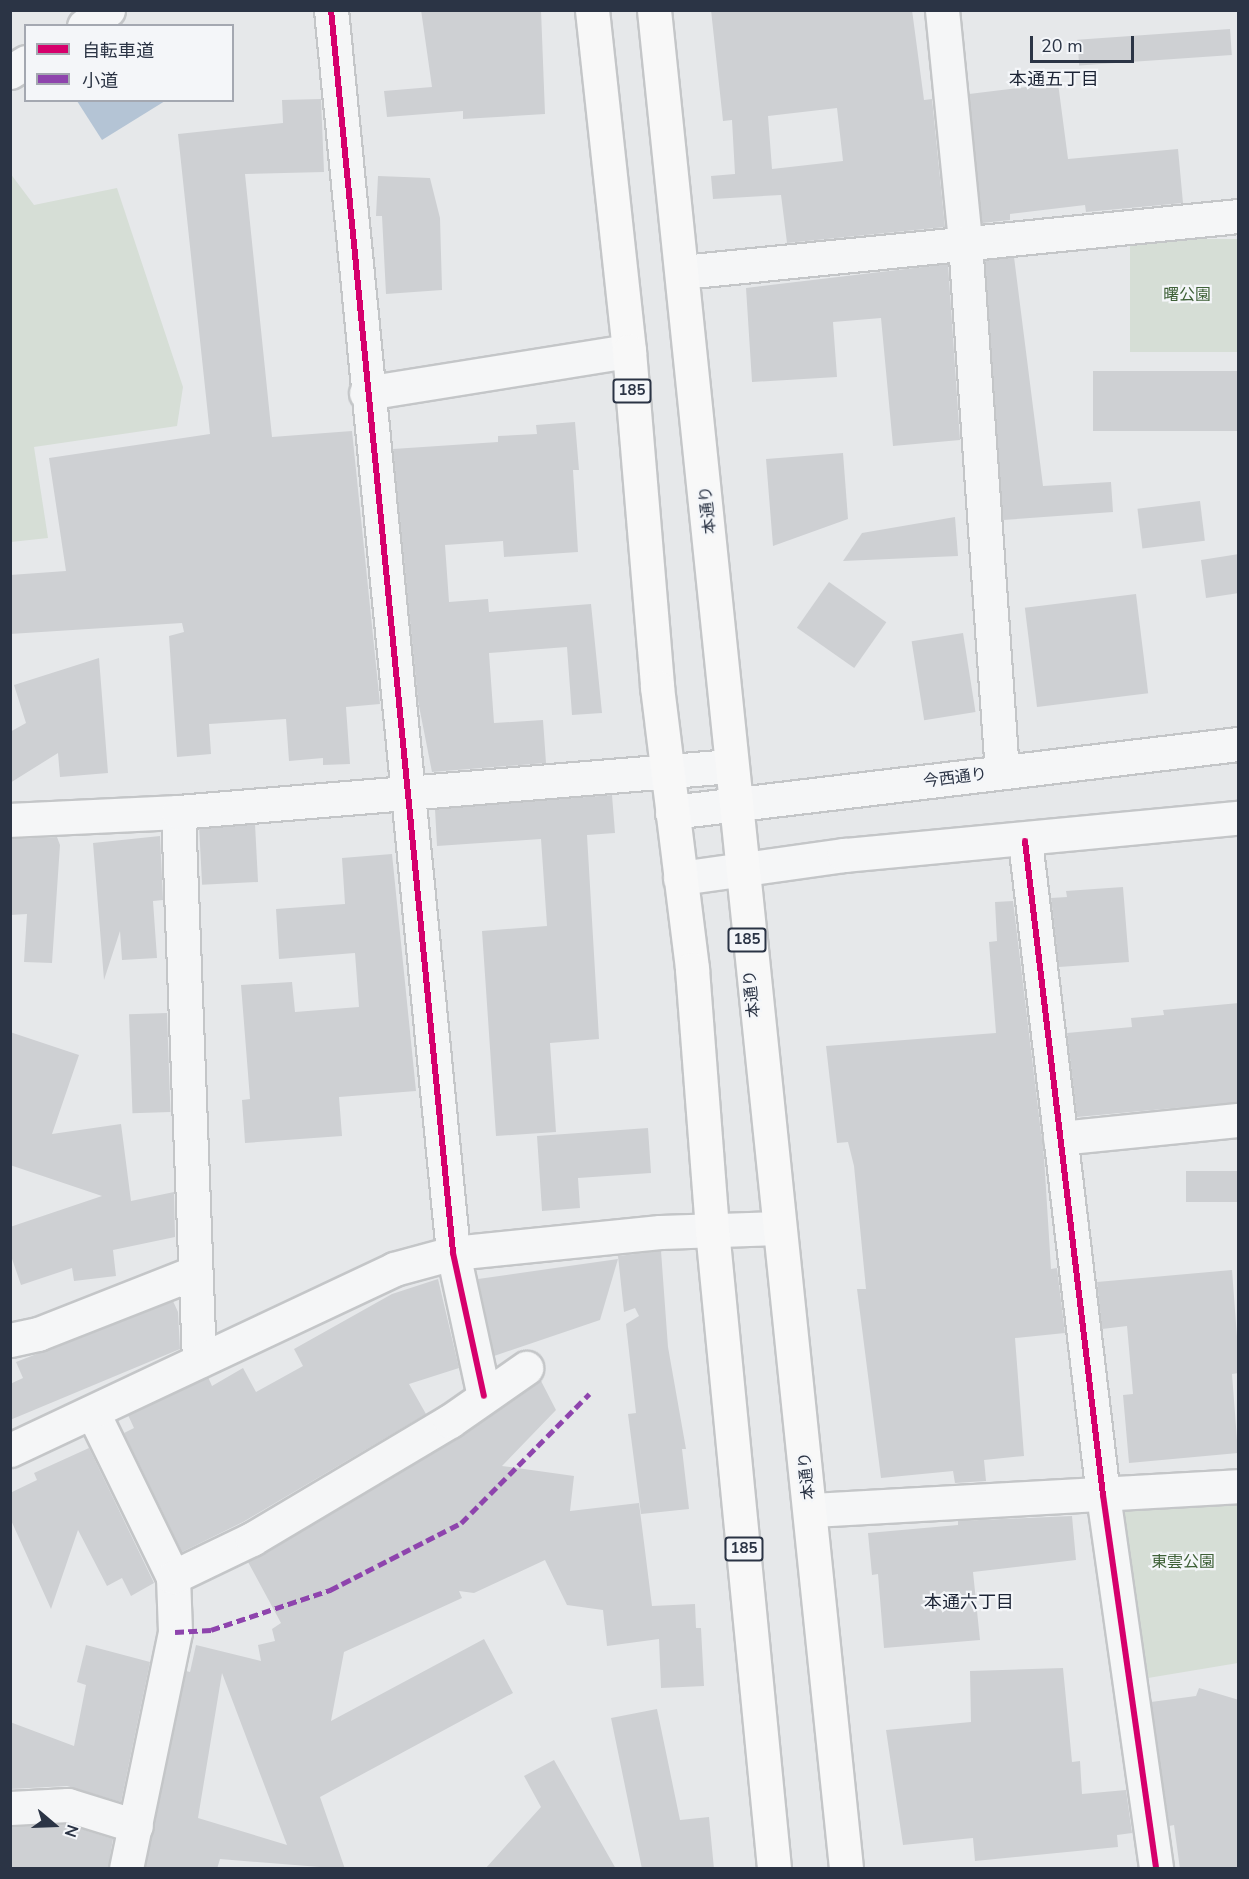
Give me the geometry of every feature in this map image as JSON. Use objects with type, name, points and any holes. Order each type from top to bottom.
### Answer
[{"type":"highway","name":"185","points":[[592,10],[629,351],[667,771],[692,969],[712,1230],[774,1869]]},
{"type":"highway","name":"本通り","points":[[654,10],[683,272],[734,804],[811,1510],[846,1869]]},
{"type":"street","points":[[87,24],[108,10]]},
{"type":"street","points":[[331,10],[366,393],[453,1253],[484,1396]]},
{"type":"street","points":[[942,10],[965,242],[1002,772]]},
{"type":"street","points":[[10,72],[24,63]]},
{"type":"street","points":[[683,272],[1239,216]]},
{"type":"street","points":[[366,393],[629,351]]},
{"type":"street","name":"今西通り","points":[[672,812],[1239,744]]},
{"type":"street","points":[[10,820],[178,812],[405,790],[731,766]]},
{"type":"street","points":[[178,812],[199,1361]]},
{"type":"street","points":[[680,878],[741,869],[1239,818]]},
{"type":"street","points":[[1025,841],[1103,1495],[1156,1869]]},
{"type":"street","points":[[1060,1138],[1239,1120]]},
{"type":"street","points":[[10,1450],[93,1413],[394,1269],[453,1253],[712,1230],[779,1228]]},
{"type":"street","points":[[10,1340],[38,1334],[195,1272]]},
{"type":"street","points":[[173,1578],[252,1539],[526,1368]]},
{"type":"street","points":[[93,1413],[173,1578],[175,1632],[126,1869]]},
{"type":"street","points":[[811,1510],[1239,1486]]},
{"type":"street","points":[[10,1808],[68,1805],[135,1826]]},
{"type":"green space","points":[[10,173],[34,205],[117,188],[183,387],[177,426],[34,447],[48,538],[11,542]]},
{"type":"green space","name":"曙公園","points":[[1130,239],[1238,239],[1238,352],[1130,352]]},
{"type":"green space","name":"東雲公園","points":[[1238,1504],[1238,1663],[1142,1679],[1121,1510]]},
{"type":"water","points":[[78,102],[163,102],[102,140]]},
{"type":"building","points":[[421,10],[541,10],[545,114],[463,119],[463,111],[387,117],[384,91],[432,87]]},
{"type":"building","points":[[711,10],[912,10],[924,100],[932,99],[945,227],[787,243],[781,195],[713,199],[711,176],[735,174],[732,120],[723,121]],"holes":[[[837,108],[843,161],[772,169],[768,116]]]},
{"type":"building","points":[[1230,29],[1232,55],[1079,66],[1077,40]]},
{"type":"building","points":[[1058,83],[1068,159],[1178,149],[1183,203],[1086,212],[1085,205],[1010,214],[1010,220],[982,223],[969,94]]},
{"type":"building","points":[[321,99],[324,172],[245,174],[272,437],[352,431],[380,704],[346,707],[350,764],[323,765],[323,758],[289,761],[286,719],[209,724],[211,754],[177,757],[169,636],[184,632],[182,623],[10,634],[10,575],[66,571],[49,458],[210,434],[178,134],[283,123],[282,100]]},
{"type":"building","points":[[378,176],[430,178],[440,218],[442,290],[386,294],[382,216],[376,216]]},
{"type":"building","points":[[1014,257],[1043,486],[1111,482],[1113,512],[1003,520],[985,260]]},
{"type":"building","points":[[948,264],[960,440],[893,446],[881,318],[833,322],[837,377],[752,382],[746,288]]},
{"type":"building","points":[[1093,371],[1238,371],[1238,431],[1093,431]]},
{"type":"building","points":[[575,422],[579,470],[573,470],[578,552],[504,557],[503,541],[445,545],[449,602],[488,599],[489,612],[591,604],[602,713],[572,715],[567,647],[489,653],[494,723],[543,720],[546,763],[432,772],[418,701],[393,449],[498,442],[498,436],[537,434],[536,425]]},
{"type":"building","points":[[843,453],[848,519],[773,546],[766,459]]},
{"type":"building","points":[[1200,501],[1205,541],[1142,548],[1137,509]]},
{"type":"building","points":[[955,517],[958,556],[843,561],[862,533]]},
{"type":"building","points":[[1239,554],[1239,593],[1206,598],[1201,560]]},
{"type":"building","points":[[829,582],[886,622],[854,668],[797,628]]},
{"type":"building","points":[[1136,594],[1148,693],[1037,707],[1025,608]]},
{"type":"building","points":[[963,633],[976,712],[924,720],[912,641]]},
{"type":"building","points":[[99,658],[108,773],[60,777],[58,753],[10,783],[10,732],[26,723],[14,685]]},
{"type":"building","points":[[612,795],[615,833],[587,835],[599,1039],[550,1043],[556,1132],[496,1136],[482,931],[547,926],[541,839],[437,846],[435,809]]},
{"type":"building","points":[[255,824],[258,882],[202,885],[199,827]]},
{"type":"building","points":[[160,836],[163,900],[153,901],[157,958],[122,960],[120,931],[104,980],[93,843]]},
{"type":"building","points":[[57,837],[60,845],[52,963],[24,962],[27,914],[10,915],[10,839]]},
{"type":"building","points":[[392,854],[416,1091],[339,1097],[342,1136],[245,1143],[242,1100],[250,1099],[241,985],[292,982],[295,1012],[359,1007],[355,953],[279,959],[276,909],[345,904],[342,858]]},
{"type":"building","points":[[1123,887],[1129,962],[1059,967],[1051,898],[1067,897],[1066,891]]},
{"type":"building","points":[[1013,901],[1044,1157],[1051,1269],[1057,1268],[1065,1333],[1015,1338],[1024,1456],[984,1460],[986,1481],[955,1483],[953,1471],[881,1478],[857,1289],[866,1289],[854,1166],[848,1142],[837,1143],[826,1046],[996,1033],[989,942],[997,941],[995,902]]},
{"type":"building","points":[[1239,1003],[1239,1102],[1077,1117],[1067,1033],[1132,1027],[1131,1018],[1164,1015],[1163,1010]]},
{"type":"building","points":[[167,1013],[170,1112],[132,1113],[129,1014]]},
{"type":"building","points":[[10,1032],[79,1055],[52,1134],[121,1124],[131,1201],[174,1192],[175,1237],[113,1250],[116,1276],[74,1281],[72,1268],[21,1285],[10,1253],[10,1227],[102,1196],[10,1165]]},
{"type":"building","points":[[648,1128],[651,1173],[578,1178],[580,1208],[542,1211],[537,1136]]},
{"type":"building","points":[[1186,1171],[1238,1171],[1238,1202],[1186,1202]]},
{"type":"building","points":[[661,1251],[668,1347],[686,1449],[682,1449],[689,1509],[641,1514],[628,1414],[636,1413],[626,1324],[639,1316],[635,1308],[624,1312],[618,1256]]},
{"type":"building","points":[[618,1259],[600,1320],[494,1356],[478,1279]]},
{"type":"building","points":[[1232,1270],[1239,1363],[1239,1373],[1232,1374],[1238,1453],[1129,1463],[1123,1395],[1133,1394],[1127,1326],[1102,1329],[1097,1282]]},
{"type":"building","points":[[438,1279],[459,1368],[409,1384],[426,1414],[243,1522],[182,1552],[124,1433],[134,1428],[128,1415],[208,1377],[212,1386],[243,1368],[256,1392],[303,1366],[294,1349],[392,1294]]},
{"type":"building","points":[[173,1301],[178,1312],[180,1349],[10,1420],[10,1384],[23,1378],[16,1362]]},
{"type":"building","points":[[540,1379],[556,1410],[502,1466],[574,1476],[570,1511],[639,1503],[652,1606],[695,1604],[696,1628],[701,1628],[704,1686],[661,1688],[659,1639],[607,1646],[603,1610],[567,1605],[545,1560],[474,1593],[459,1591],[462,1598],[344,1652],[331,1721],[484,1639],[513,1693],[320,1797],[345,1869],[220,1859],[217,1869],[145,1869],[186,1671],[190,1672],[196,1645],[261,1661],[258,1645],[275,1641],[272,1629],[281,1623],[248,1562],[460,1437]],"holes":[[[222,1673],[287,1845],[198,1818]]]},
{"type":"building","points":[[89,1448],[154,1583],[131,1596],[122,1578],[107,1586],[78,1530],[51,1609],[10,1518],[10,1493],[37,1480],[34,1473]]},
{"type":"building","points":[[1072,1516],[1076,1560],[973,1572],[980,1640],[884,1648],[878,1574],[872,1575],[868,1533],[958,1525],[958,1521]]},
{"type":"building","points":[[86,1645],[150,1662],[121,1802],[67,1786],[10,1789],[10,1722],[74,1746],[86,1685],[77,1682]]},
{"type":"building","points":[[1063,1668],[1072,1762],[1080,1761],[1082,1794],[1126,1790],[1132,1833],[1117,1835],[1118,1847],[975,1861],[973,1838],[903,1845],[886,1730],[971,1722],[970,1671]]},
{"type":"building","points":[[1199,1688],[1239,1700],[1239,1869],[1180,1869],[1174,1825],[1169,1826],[1151,1702],[1196,1696]]},
{"type":"building","points":[[657,1709],[680,1820],[709,1817],[714,1869],[642,1869],[611,1718]]},
{"type":"building","points":[[554,1760],[616,1869],[485,1869],[541,1807],[524,1776]]},
{"type":"building","points":[[66,1824],[113,1839],[108,1869],[10,1869],[10,1827]]},
{"type":"marked path","points":[[175,1632],[211,1630],[330,1590],[461,1523],[589,1394]]},
{"type":"cycle path","points":[[331,10],[453,1253],[484,1396]]},
{"type":"cycle path","points":[[1025,841],[1103,1495],[1156,1868]]},
{"type":"district","name":"本通五丁目","points":[[1054,79]]},
{"type":"district","name":"本通六丁目","points":[[969,1602]]}]
